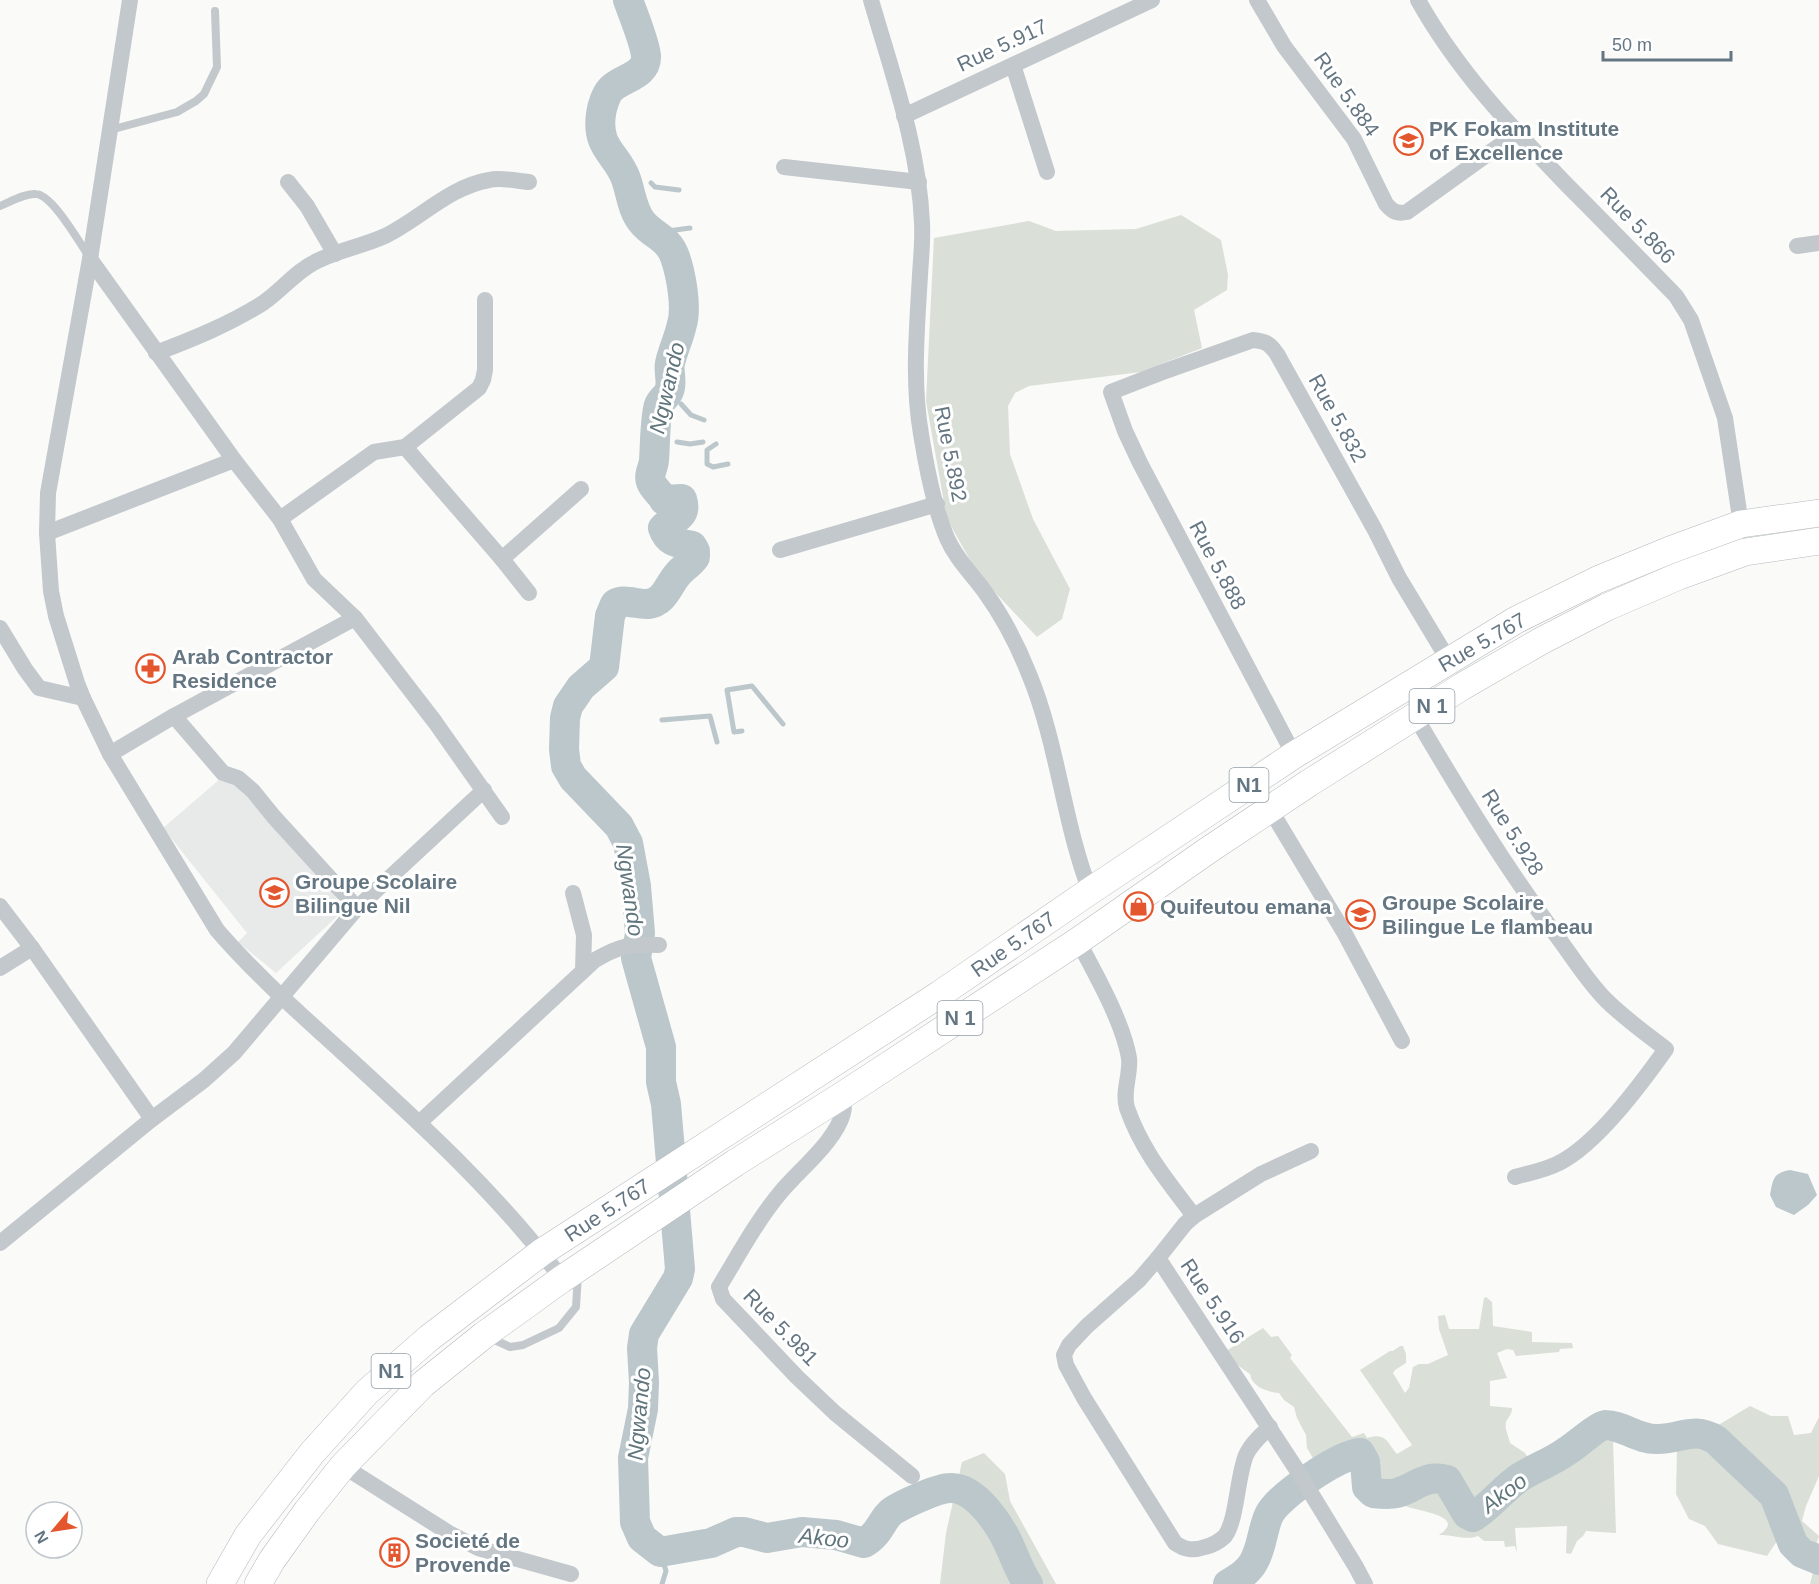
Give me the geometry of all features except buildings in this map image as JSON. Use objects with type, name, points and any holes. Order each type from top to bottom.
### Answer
[{"type":"highway","name":"Rue 5.767","points":[[220,1584],[248,1535],[312,1453],[367,1392],[429,1338],[542,1252],[940,994],[1294,755],[1516,620],[1597,580],[1741,524],[1819,513]]},
{"type":"highway","name":"N 1","points":[[258,1584],[307,1511],[343,1466],[423,1384],[484,1335],[570,1273],[735,1163],[1078,941],[1269,809],[1415,716],[1541,640],[1679,576],[1745,552],[1819,541]]},
{"type":"street","points":[[130,0],[90,259],[48,493],[47,533],[51,591],[56,616],[76,682],[110,754],[217,930],[282,997],[464,1166],[542,1252],[570,1273]]},
{"type":"street","name":"Rue 5.892","points":[[871,0],[904,116],[919,182],[922,225],[915,388],[921,434],[937,504],[947,539],[959,560],[997,609],[1030,676],[1044,713],[1075,845],[1090,891]]},
{"type":"street","name":"Rue 5.917","points":[[904,116],[1152,0]]},
{"type":"street","name":"Rue 5.884","points":[[1257,0],[1284,46],[1354,139],[1386,204],[1393,211],[1399,214],[1407,212],[1517,133]]},
{"type":"street","name":"Rue 5.866","points":[[1418,0],[1442,39],[1517,133],[1676,296],[1688,312],[1725,418],[1745,552]]},
{"type":"street","points":[[1013,64],[1047,171]]},
{"type":"street","points":[[784,167],[919,182]]},
{"type":"street","points":[[156,353],[188,341],[248,312],[266,301],[315,261],[384,236],[455,192],[489,179],[529,182]]},
{"type":"street","points":[[288,182],[307,206],[335,254]]},
{"type":"street","points":[[1797,246],[1819,243]]},
{"type":"street","points":[[90,259],[234,460],[280,519],[314,579],[355,618],[429,714],[502,817]]},
{"type":"street","points":[[280,519],[374,452],[405,447],[478,388],[485,370],[485,300]]},
{"type":"street","name":"Rue 5.832","points":[[1111,392],[1253,340],[1264,340],[1277,354],[1375,530],[1399,578],[1449,661]]},
{"type":"street","name":"Rue 5.888","points":[[1111,392],[1140,463],[1294,755]]},
{"type":"street","points":[[405,447],[529,593]]},
{"type":"street","points":[[47,533],[234,460]]},
{"type":"street","points":[[502,559],[581,489]]},
{"type":"street","points":[[780,550],[937,504]]},
{"type":"street","points":[[110,754],[174,716],[355,618]]},
{"type":"street","points":[[0,628],[39,688],[83,698]]},
{"type":"street","points":[[174,716],[223,773],[238,778],[253,791],[357,908]]},
{"type":"street","name":"Rue 5.928","points":[[1415,716],[1530,900],[1587,977],[1605,999],[1630,1022],[1666,1049],[1639,1086],[1574,1154],[1558,1163],[1515,1177]]},
{"type":"street","points":[[0,1243],[152,1119],[204,1080],[234,1053],[357,908],[484,790]]},
{"type":"street","points":[[1269,809],[1345,934],[1402,1041]]},
{"type":"street","points":[[573,893],[584,935],[583,971]]},
{"type":"street","points":[[0,906],[152,1119]]},
{"type":"street","points":[[1078,941],[1119,1024],[1125,1043],[1129,1060],[1126,1105],[1140,1140],[1147,1153],[1194,1216]]},
{"type":"street","points":[[419,1123],[595,960],[613,950],[636,944],[659,945]]},
{"type":"street","points":[[0,968],[32,948]]},
{"type":"street","name":"Rue 5.981","points":[[843,1095],[843,1115],[831,1136],[780,1193],[719,1287],[720,1294],[820,1398],[912,1476]]},
{"type":"street","name":"Rue 5.916","points":[[1311,1151],[1261,1174],[1194,1216],[1158,1258],[1270,1427],[1365,1584]]},
{"type":"street","points":[[1158,1258],[1139,1280],[1087,1326],[1069,1345],[1064,1355],[1066,1365],[1084,1398],[1174,1543],[1183,1549],[1195,1550],[1215,1545],[1225,1535],[1231,1522],[1241,1468],[1247,1452],[1270,1427]]},
{"type":"street","points":[[343,1466],[449,1533],[478,1548],[572,1574]]},
{"type":"lane","points":[[110,130],[177,112],[204,94],[217,67],[215,11]]},
{"type":"lane","points":[[0,206],[34,194],[42,195],[51,203],[90,259]]},
{"type":"lane","points":[[484,1335],[510,1347],[524,1345],[559,1328],[576,1307],[570,1273]]},
{"type":"shaded area","points":[[1181,215],[1221,240],[1228,275],[1227,290],[1194,310],[1202,348],[1141,372],[1029,386],[1015,393],[1008,406],[1010,454],[1033,519],[1070,589],[1062,619],[1037,637],[978,574],[947,519],[926,401],[934,238],[1029,221],[1056,231],[1136,229]]},
{"type":"shaded area","name":"Groupe Scolaire Bilingue Nil","points":[[220,779],[243,784],[324,875],[343,911],[276,973],[238,942],[247,933],[163,828]]},
{"type":"shaded area","points":[[1790,1170],[1808,1174],[1817,1195],[1794,1215],[1776,1207],[1770,1195],[1777,1175]]},
{"type":"shaded area","points":[[1486,1297],[1492,1302],[1493,1326],[1532,1332],[1532,1342],[1572,1343],[1573,1348],[1560,1349],[1559,1352],[1516,1356],[1513,1350],[1507,1349],[1497,1353],[1507,1378],[1490,1381],[1490,1406],[1512,1408],[1506,1424],[1510,1443],[1525,1453],[1528,1458],[1538,1455],[1544,1461],[1523,1471],[1477,1507],[1453,1479],[1440,1475],[1395,1485],[1380,1483],[1374,1476],[1368,1455],[1362,1446],[1346,1450],[1317,1465],[1307,1448],[1306,1435],[1294,1407],[1279,1393],[1257,1386],[1250,1374],[1232,1360],[1226,1351],[1263,1328],[1271,1337],[1278,1336],[1292,1355],[1290,1358],[1352,1437],[1364,1433],[1367,1438],[1379,1436],[1386,1440],[1397,1454],[1412,1445],[1360,1370],[1390,1351],[1403,1346],[1406,1363],[1393,1373],[1405,1393],[1409,1388],[1413,1367],[1428,1364],[1448,1355],[1439,1329],[1438,1316],[1445,1315],[1449,1329],[1479,1329]]},
{"type":"shaded area","points":[[1750,1406],[1771,1416],[1788,1416],[1794,1435],[1811,1433],[1819,1417],[1819,1476],[1802,1521],[1819,1536],[1814,1551],[1819,1556],[1819,1584],[1810,1584],[1815,1564],[1811,1559],[1777,1541],[1767,1556],[1718,1544],[1705,1526],[1689,1519],[1676,1494],[1677,1450]]},
{"type":"shaded area","points":[[1610,1436],[1613,1440],[1616,1533],[1586,1531],[1577,1541],[1571,1554],[1566,1553],[1567,1526],[1515,1528],[1517,1554],[1515,1546],[1505,1547],[1504,1541],[1484,1541],[1478,1536],[1468,1538],[1439,1535],[1446,1529],[1448,1523],[1445,1519],[1406,1506],[1402,1500],[1430,1486],[1442,1487],[1448,1492],[1459,1513],[1468,1522],[1473,1523],[1479,1520],[1507,1492],[1546,1472],[1594,1441]]},
{"type":"shaded area","points":[[984,1453],[1005,1474],[1010,1501],[1056,1584],[940,1584],[946,1533],[962,1462]]},
{"type":"waterway","name":"Ngwando","points":[[628,0],[643,44],[645,63],[638,72],[609,91],[602,107],[600,126],[604,143],[622,170],[639,217],[646,227],[672,250],[683,290],[681,329],[670,363],[670,388],[658,409],[654,462],[650,479],[664,500],[682,499],[681,514],[663,528],[671,539],[692,546],[695,557],[654,603],[619,602],[615,604],[610,616],[604,667],[581,687],[568,706],[565,718],[564,749],[566,766],[573,778],[619,826],[628,843],[636,886],[640,933],[636,958],[661,1047],[661,1082],[666,1104],[680,1269],[678,1278],[644,1334],[642,1348],[643,1409],[633,1458],[635,1522],[642,1538],[660,1552],[711,1543],[736,1532],[767,1538],[802,1532],[836,1535],[864,1543],[874,1535],[894,1510],[938,1490],[960,1489],[978,1501],[994,1519],[1006,1538],[1028,1584]]},
{"type":"waterway","points":[[651,183],[655,187],[679,190]]},
{"type":"waterway","points":[[664,229],[668,231],[690,228]]},
{"type":"waterway","points":[[681,404],[691,415],[704,420]]},
{"type":"waterway","points":[[677,442],[690,444],[703,442]]},
{"type":"waterway","points":[[716,444],[707,450],[707,464],[713,467],[728,464]]},
{"type":"waterway","points":[[742,731],[734,732],[727,690],[752,686],[783,724]]},
{"type":"waterway","points":[[662,720],[710,716],[717,742]]},
{"type":"waterway","name":"Akoo","points":[[1228,1584],[1239,1578],[1253,1563],[1269,1515],[1275,1507],[1324,1468],[1350,1455],[1360,1453],[1365,1462],[1367,1487],[1373,1493],[1394,1494],[1426,1480],[1447,1480],[1467,1514],[1473,1517],[1519,1478],[1561,1455],[1605,1425],[1618,1427],[1651,1439],[1701,1434],[1716,1440],[1774,1495],[1793,1544],[1802,1553],[1819,1560]]},
{"type":"waterway","points":[[660,1552],[666,1571],[662,1584]]},
{"type":"place","name":"PK Fokam Institute of Excellence","points":[[1408,140]]},
{"type":"place","name":"Arab Contractor Residence","points":[[151,668]]},
{"type":"place","name":"Groupe Scolaire Bilingue Nil","points":[[274,893]]},
{"type":"place","name":"Quifeutou emana","points":[[1139,906]]},
{"type":"place","name":"Groupe Scolaire Bilingue Le flambeau","points":[[1361,914]]},
{"type":"place","name":"Societé de Provende","points":[[394,1552]]}]
